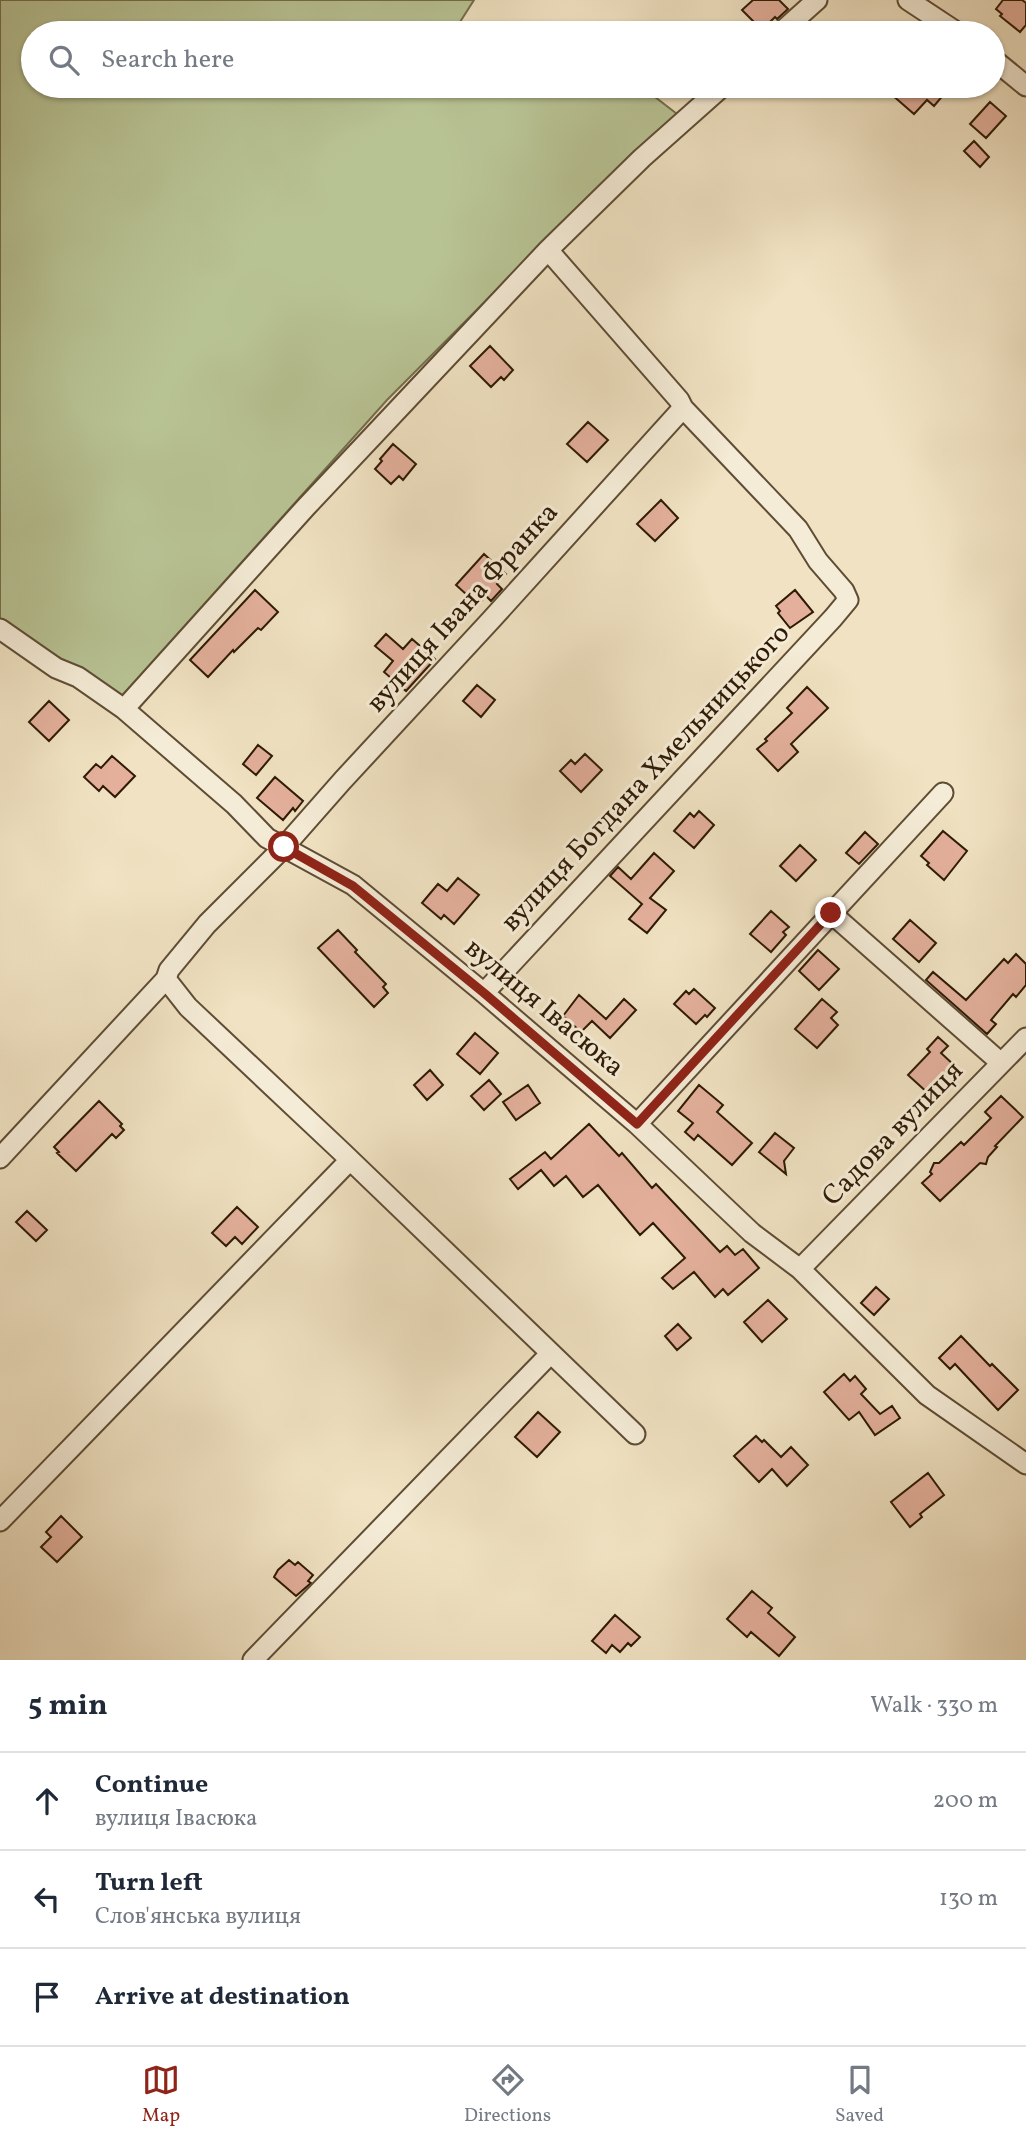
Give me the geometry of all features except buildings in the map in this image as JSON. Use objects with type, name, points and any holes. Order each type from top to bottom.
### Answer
[{"type":"street","points":[[793,21],[817,0]]},
{"type":"street","points":[[908,0],[940,21]]},
{"type":"street","points":[[1005,69],[1026,86]]},
{"type":"street","points":[[124,709],[281,534],[548,250],[642,158],[710,98]]},
{"type":"street","points":[[548,250],[680,400],[683,408]]},
{"type":"street","name":"вулиця Богдана Хмельницького","points":[[484,993],[848,600],[798,529],[683,408]]},
{"type":"street","name":"вулиця Івана Франка","points":[[0,1158],[166,979],[169,970],[207,924],[284,847],[683,408]]},
{"type":"street","name":"вулиця Івасюка","points":[[0,629],[56,668],[78,677],[124,709],[234,804],[267,838],[353,886],[484,993],[637,1124],[752,1233],[800,1269],[927,1395],[1026,1464]]},
{"type":"street","points":[[637,1124],[943,793]]},
{"type":"street","points":[[831,913],[1001,1063]]},
{"type":"street","points":[[166,979],[188,1007],[635,1434]]},
{"type":"street","name":"Садова вулиця","points":[[800,1269],[1026,1038]]},
{"type":"street","points":[[0,1521],[350,1160]]},
{"type":"street","points":[[253,1660],[551,1353]]},
{"type":"green space","points":[[0,0],[474,0],[461,21],[21,21],[21,98],[656,98],[681,117],[580,206],[387,400],[122,696],[0,621]]},
{"type":"route","points":[[284,847],[353,886],[484,993],[637,1124],[831,913]]}]
